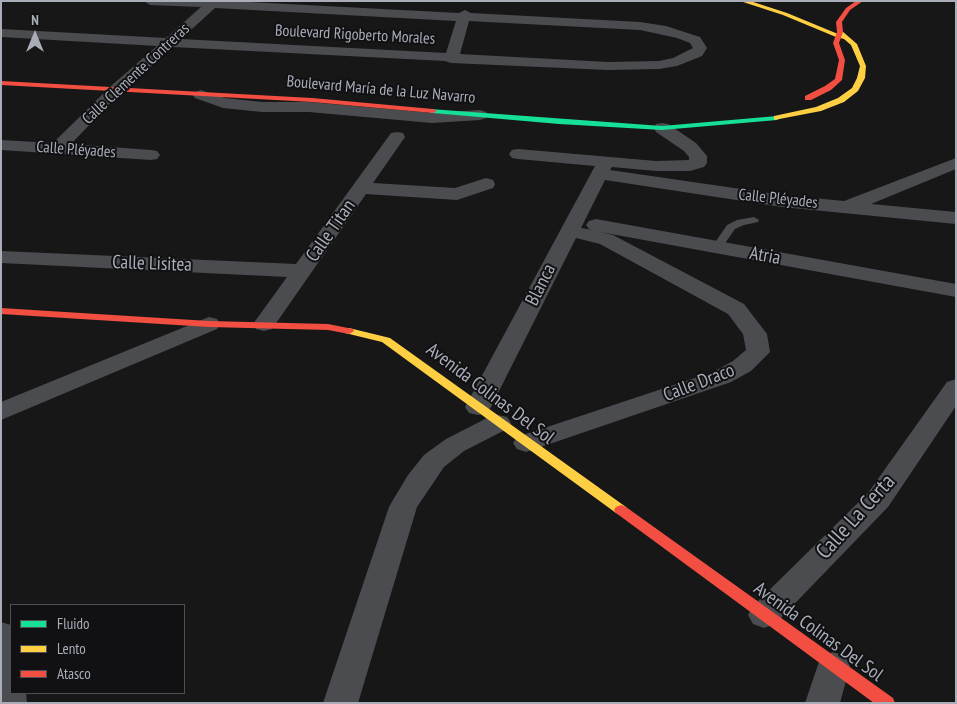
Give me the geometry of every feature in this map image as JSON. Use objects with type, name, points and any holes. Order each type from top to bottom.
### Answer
[{"type":"street","points":[[150,1],[214,3],[352,13],[464,15]]},
{"type":"street","points":[[268,1],[464,15]]},
{"type":"street","points":[[743,1],[841,35]]},
{"type":"street","name":"Boulevard María de la Luz Navarro","points":[[757,119],[812,97],[838,80],[842,60],[836,43],[841,35],[839,22],[848,9],[860,1]]},
{"type":"street","name":"Calle Clemente Contreras","points":[[57,148],[116,89],[214,3]]},
{"type":"street","points":[[451,58],[464,15]]},
{"type":"street","name":"Boulevard Rigoberto Morales","points":[[2,33],[608,66],[658,65],[690,57],[697,53],[700,48],[694,40],[661,29],[464,15]]},
{"type":"street","name":"Boulevard María de la Luz Navarro","points":[[480,115],[662,128],[783,117],[818,109],[841,100],[855,90],[861,78],[863,66],[854,44],[841,35]]},
{"type":"street","points":[[1,83],[201,95],[223,103],[262,107],[309,107],[432,118],[480,115]]},
{"type":"street","points":[[518,154],[603,169],[677,167],[698,163],[698,156],[690,147],[662,128]]},
{"type":"street","name":"Calle Titan","points":[[264,324],[397,137]]},
{"type":"street","name":"Calle Pléyades","points":[[1,145],[151,155]]},
{"type":"street","points":[[849,206],[956,163]]},
{"type":"street","name":"Calle Pléyades","points":[[603,169],[702,191],[956,218]]},
{"type":"street","name":"Blanca","points":[[488,415],[571,226],[603,169]]},
{"type":"street","points":[[361,188],[457,194],[486,184]]},
{"type":"street","name":"Atria","points":[[571,226],[717,247],[956,290]]},
{"type":"street","name":"Calle Draco","points":[[526,443],[722,377],[742,366],[758,352],[755,334],[736,309],[606,239],[571,226]]},
{"type":"street","name":"Calle Lisitea","points":[[1,257],[303,271]]},
{"type":"street","name":"Avenida Colinas Del Sol","points":[[1,311],[209,324],[328,327],[364,333],[386,340],[833,666],[887,703]]},
{"type":"street","points":[[1,412],[209,324]]},
{"type":"street","name":"Calle La Certa","points":[[764,615],[878,500],[956,387]]},
{"type":"street","points":[[340,703],[403,507],[418,482],[434,461],[488,415]]},
{"type":"street","points":[[1,635],[10,703]]},
{"type":"street","points":[[822,703],[833,666]]},
{"type":"lane","points":[[717,247],[732,227],[741,222],[754,220]]},
{"type":"traffic: fast","points":[[433,111],[559,122],[662,128],[777,118]]},
{"type":"traffic: slow","points":[[743,1],[785,14],[838,36],[846,37]]},
{"type":"traffic: slow","points":[[777,118],[818,109],[841,100],[855,89],[861,78],[863,66],[854,44],[840,32]]},
{"type":"traffic: slow","points":[[349,331],[386,340],[621,510]]},
{"type":"traffic: jam","points":[[808,98],[828,88],[838,80],[842,60],[836,43],[840,32],[839,22],[848,9],[860,1]]},
{"type":"traffic: jam","points":[[1,83],[312,100],[433,111]]},
{"type":"traffic: jam","points":[[1,311],[209,324],[328,327],[349,331]]},
{"type":"traffic: jam","points":[[621,510],[887,703]]}]
